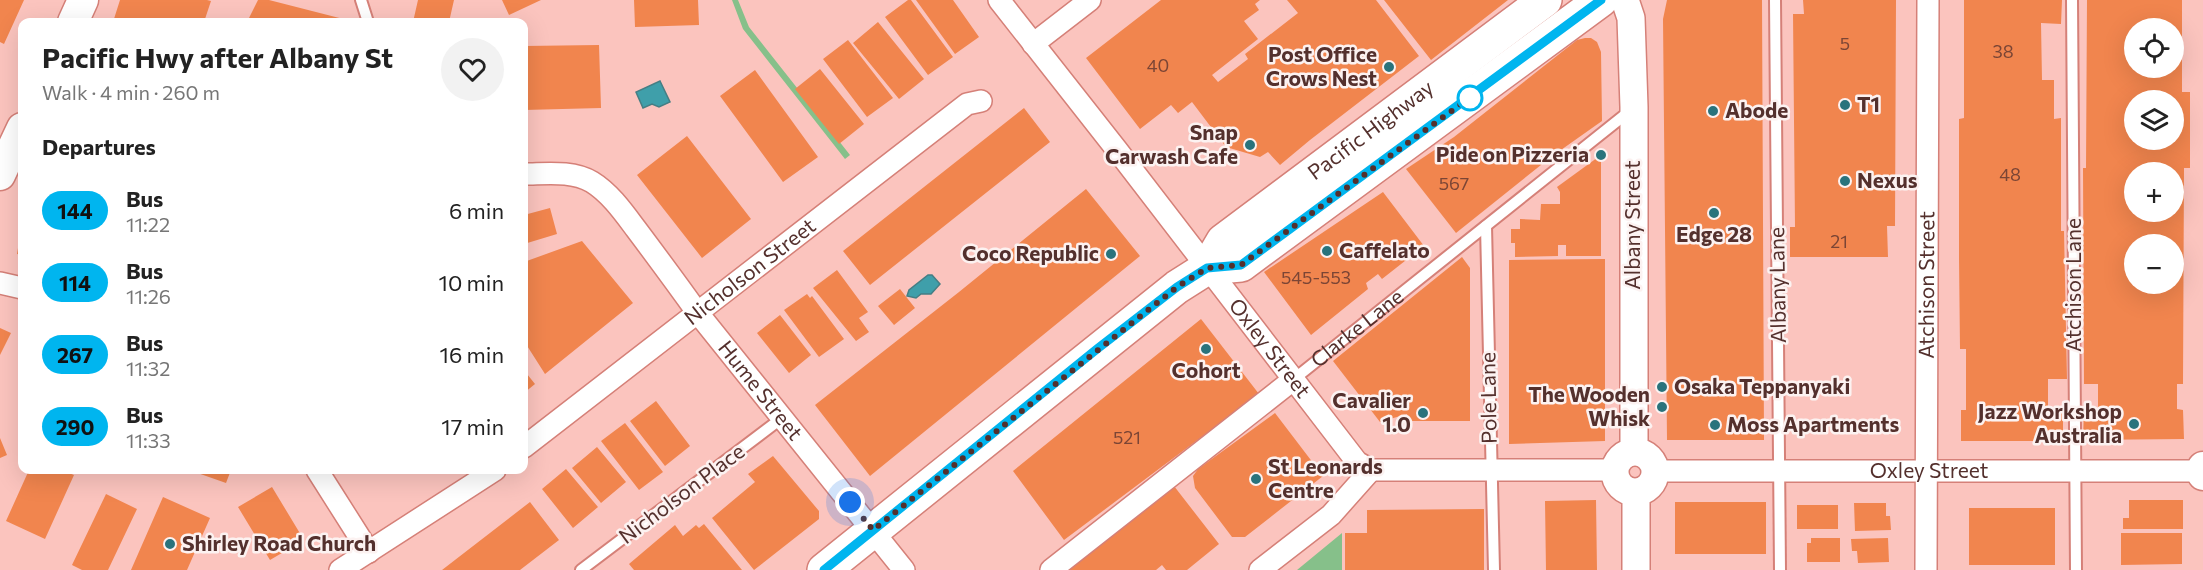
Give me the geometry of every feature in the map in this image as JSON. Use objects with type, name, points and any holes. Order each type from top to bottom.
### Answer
[{"type":"main road","points":[[75,18],[83,0]]},
{"type":"main road","name":"Pacific Highway","points":[[824,570],[1116,334],[1177,287],[1207,268],[1223,241],[1545,0]]},
{"type":"main road","name":"Pacific Highway","points":[[1207,268],[1241,265],[1601,0]]},
{"type":"main road","points":[[0,175],[18,137]]},
{"type":"street","name":"Oxley Street","points":[[999,0],[1118,150],[1357,462],[1371,470]]},
{"type":"street","points":[[1033,44],[1090,0]]},
{"type":"street","name":"Albany Street","points":[[1624,461],[1634,107],[1631,18],[1625,0]]},
{"type":"street","name":"Atchison Street","points":[[1926,570],[1928,0]]},
{"type":"street","name":"Nicholson Street","points":[[528,444],[967,104],[981,101]]},
{"type":"street","name":"Hume Street","points":[[528,174],[566,174],[592,182],[603,190],[624,213],[696,312],[904,570]]},
{"type":"street","points":[[0,283],[18,287]]},
{"type":"street","name":"Clarke Lane","points":[[1052,570],[1294,380]]},
{"type":"street","points":[[1260,570],[1331,515],[1371,470],[1491,471],[1624,461],[1642,453],[1649,457],[1655,471],[1650,485],[1636,492],[1621,486],[1617,479],[1624,461]]},
{"type":"street","name":"Oxley Street","points":[[1655,471],[1780,473],[2203,471]]},
{"type":"street","points":[[320,474],[369,552]]},
{"type":"street","points":[[340,570],[489,474]]},
{"type":"street","points":[[1636,492],[1636,570]]},
{"type":"lane","points":[[361,0],[367,18]]},
{"type":"lane","name":"Albany Lane","points":[[1775,0],[1780,570]]},
{"type":"lane","name":"Atchison Lane","points":[[2072,0],[2076,570]]},
{"type":"lane","name":"Clarke Lane","points":[[1294,380],[1634,107]]},
{"type":"lane","name":"Pole Lane","points":[[1486,226],[1494,570]]},
{"type":"lane","name":"Nicholson Place","points":[[581,570],[782,418]]},
{"type":"green space","points":[[732,0],[738,0],[749,27],[850,155],[845,159],[743,29]]},
{"type":"green space","points":[[1342,533],[1342,570],[1297,570]]},
{"type":"water","points":[[660,81],[670,102],[659,107],[652,104],[643,108],[636,92]]},
{"type":"water","points":[[928,275],[932,275],[940,284],[931,294],[921,294],[916,298],[907,296],[909,290]]},
{"type":"building","points":[[0,0],[24,0],[4,44],[0,42]]},
{"type":"building","points":[[120,0],[211,1],[205,18],[114,18]]},
{"type":"building","points":[[258,0],[269,0],[339,18],[249,18]]},
{"type":"building","points":[[418,0],[454,0],[450,18],[414,18]]},
{"type":"building","points":[[502,0],[541,0],[509,15]]},
{"type":"building","points":[[634,0],[698,0],[699,25],[635,27]]},
{"type":"building","points":[[911,0],[953,57],[928,75],[885,17]]},
{"type":"building","points":[[916,0],[953,0],[979,37],[955,54]]},
{"type":"building","points":[[1161,0],[1260,0],[1255,4],[1259,10],[1244,21],[1258,39],[1212,75],[1218,82],[1248,59],[1245,54],[1298,13],[1287,0],[1376,0],[1419,56],[1280,165],[1268,152],[1260,157],[1226,147],[1192,102],[1178,113],[1171,105],[1140,129],[1086,58]]},
{"type":"building","points":[[1384,0],[1508,0],[1431,60]]},
{"type":"building","points":[[1667,0],[1762,0],[1764,440],[1667,440],[1663,19]]},
{"type":"building","points":[[1803,0],[1896,0],[1895,226],[1887,226],[1888,257],[1790,257],[1790,227],[1795,227],[1793,14],[1804,14]]},
{"type":"building","points":[[1964,0],[2062,0],[2061,24],[2041,23],[2042,80],[2054,80],[2054,119],[2061,118],[2061,231],[2064,231],[2067,379],[2048,379],[2048,410],[2063,410],[2063,441],[1961,441],[1961,410],[1966,410],[1966,349],[1960,349],[1959,258],[1959,119],[1964,118]]},
{"type":"building","points":[[2087,0],[2182,0],[2182,18],[2124,18],[2124,78],[2182,78],[2182,90],[2124,90],[2124,150],[2184,150],[2184,92],[2190,92],[2190,168],[2184,168],[2184,162],[2124,162],[2124,222],[2184,222],[2184,234],[2124,234],[2124,294],[2183,294],[2183,384],[2177,384],[2177,409],[2183,410],[2184,439],[2083,440],[2084,409],[2098,409],[2098,384],[2084,384],[2083,168],[2086,168]]},
{"type":"building","points":[[878,22],[924,79],[899,99],[853,43]]},
{"type":"building","points":[[1591,38],[1597,42],[1601,52],[1602,121],[1551,157],[1456,233],[1406,169],[1454,137],[1577,40]]},
{"type":"building","points":[[848,40],[893,98],[867,117],[823,59]]},
{"type":"building","points":[[599,45],[601,108],[528,110],[528,46]]},
{"type":"building","points":[[820,69],[864,124],[839,144],[795,89]]},
{"type":"building","points":[[755,70],[818,157],[783,182],[720,96]]},
{"type":"building","points":[[1024,108],[1050,142],[870,285],[843,251]]},
{"type":"building","points":[[687,136],[751,219],[702,258],[637,175]]},
{"type":"building","points":[[1601,155],[1601,256],[1566,256],[1566,245],[1558,245],[1558,256],[1515,257],[1515,243],[1511,243],[1511,229],[1520,229],[1520,219],[1540,220],[1541,204],[1560,204],[1560,192],[1557,187]]},
{"type":"building","points":[[1086,189],[1140,256],[870,476],[815,405]]},
{"type":"building","points":[[1383,192],[1424,246],[1382,279],[1378,274],[1366,283],[1368,289],[1311,335],[1264,272]]},
{"type":"building","points":[[550,208],[557,234],[528,243],[528,214]]},
{"type":"building","points":[[582,241],[633,303],[545,374],[528,347],[528,261]]},
{"type":"building","points":[[1462,257],[1470,268],[1470,421],[1409,421],[1407,414],[1380,422],[1333,361]]},
{"type":"building","points":[[1605,259],[1605,441],[1509,444],[1509,260]]},
{"type":"building","points":[[837,270],[868,312],[859,318],[869,332],[856,341],[813,288]]},
{"type":"building","points":[[900,289],[915,308],[894,325],[878,306]]},
{"type":"building","points":[[807,294],[810,298],[812,296],[844,339],[819,357],[784,310]]},
{"type":"building","points":[[780,315],[811,355],[789,373],[757,333]]},
{"type":"building","points":[[1201,319],[1259,394],[1064,540],[1013,471]]},
{"type":"building","points":[[0,328],[11,333],[0,355]]},
{"type":"building","points":[[528,375],[535,384],[528,390]]},
{"type":"building","points":[[656,401],[690,446],[665,466],[630,421]]},
{"type":"building","name":"St Leonards Centre","points":[[1275,413],[1323,476],[1245,537],[1232,537],[1195,488],[1193,476],[1198,469]]},
{"type":"building","points":[[625,423],[663,472],[639,490],[601,441]]},
{"type":"building","points":[[0,438],[7,455],[0,458]]},
{"type":"building","points":[[597,447],[626,482],[601,503],[572,468]]},
{"type":"building","points":[[773,456],[819,511],[819,519],[754,570],[712,518],[755,482],[748,474]]},
{"type":"building","points":[[566,469],[598,507],[573,528],[542,489]]},
{"type":"building","points":[[27,474],[74,475],[45,539],[6,521]]},
{"type":"building","points":[[200,474],[229,474],[226,483]]},
{"type":"building","points":[[1174,486],[1219,544],[1187,570],[1166,570],[1162,565],[1156,570],[1067,570]]},
{"type":"building","points":[[272,487],[304,540],[270,560],[238,507]]},
{"type":"building","points":[[106,494],[137,509],[108,570],[82,570],[72,565]]},
{"type":"building","name":"Shirley Road Church","points":[[163,497],[210,518],[187,570],[131,570]]},
{"type":"building","points":[[1596,500],[1597,570],[1546,570],[1545,501]]},
{"type":"building","points":[[2129,500],[2183,500],[2183,529],[2123,529],[2123,518],[2129,518]]},
{"type":"building","points":[[530,502],[559,540],[520,570],[442,570]]},
{"type":"building","points":[[1675,502],[1766,502],[1766,554],[1675,554]]},
{"type":"building","points":[[1854,503],[1886,503],[1886,516],[1890,516],[1891,530],[1855,531]]},
{"type":"building","points":[[1797,505],[1838,505],[1838,529],[1797,529]]},
{"type":"building","points":[[1969,508],[2055,508],[2055,565],[1969,565]]},
{"type":"building","points":[[1484,509],[1484,570],[1345,570],[1345,533],[1367,533],[1367,510]]},
{"type":"building","points":[[704,524],[742,570],[634,570],[629,564],[675,525],[683,536],[696,525],[699,528]]},
{"type":"building","points":[[2121,533],[2182,533],[2182,564],[2121,565]]},
{"type":"building","points":[[1811,538],[1840,538],[1840,562],[1807,562],[1807,543],[1811,543]]},
{"type":"building","points":[[1888,538],[1889,562],[1858,563],[1857,551],[1852,551],[1851,539]]},
{"type":"bus line","name":"144","points":[[824,570],[1177,287],[1207,268],[1241,265],[1601,0]]},
{"type":"place","name":"Post Office Crows Nest","points":[[1389,67]]},
{"type":"place","name":"T1","points":[[1845,105]]},
{"type":"place","name":"Abode","points":[[1713,111]]},
{"type":"place","name":"Snap Carwash Cafe","points":[[1250,145]]},
{"type":"place","name":"Pide on Pizzeria","points":[[1601,155]]},
{"type":"place","name":"Nexus","points":[[1845,181]]},
{"type":"place","name":"Edge 28","points":[[1714,213]]},
{"type":"place","name":"Caffelato","points":[[1327,251]]},
{"type":"place","name":"Coco Republic","points":[[1111,254]]},
{"type":"place","name":"Cohort","points":[[1206,349]]},
{"type":"place","name":"Osaka Teppanyaki","points":[[1662,387]]},
{"type":"place","name":"The Wooden Whisk","points":[[1662,407]]},
{"type":"place","name":"Cavalier 1.0","points":[[1423,413]]},
{"type":"place","name":"Jazz Workshop Australia","points":[[2134,424]]},
{"type":"place","name":"Moss Apartments","points":[[1715,425]]},
{"type":"place","name":"St Leonards Centre","points":[[1256,479]]},
{"type":"place","name":"Shirley Road Church","points":[[170,544]]},
{"type":"route","points":[[850,502],[873,530],[1177,287],[1207,268],[1241,265],[1476,93],[1470,98]]}]
